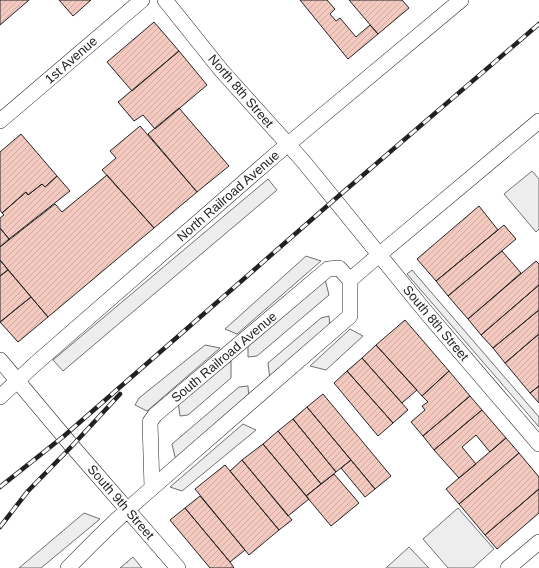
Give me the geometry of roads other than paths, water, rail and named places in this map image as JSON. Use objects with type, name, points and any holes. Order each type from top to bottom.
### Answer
[{"type":"street","name":"1st Avenue","points":[[0,121],[142,0]]},
{"type":"street","name":"North 8th Street","points":[[165,0],[221,70],[288,144],[334,200]]},
{"type":"street","name":"North Railroad Avenue","points":[[0,397],[34,365],[288,144],[460,0]]},
{"type":"street","points":[[68,568],[126,510],[350,316],[350,280],[539,121]]},
{"type":"street","name":"South 8th Street","points":[[334,200],[380,254],[425,311],[539,444]]},
{"type":"street","name":"South Railroad Avenue","points":[[152,488],[150,422],[155,415],[328,269],[340,268],[350,280]]},
{"type":"street","name":"South 9th Street","points":[[0,360],[126,510],[178,568]]},
{"type":"street","points":[[508,568],[539,542]]},
{"type":"railway","points":[[0,487],[64,436],[334,200],[539,24]]},
{"type":"railway","points":[[0,527],[28,491],[120,394]]}]
